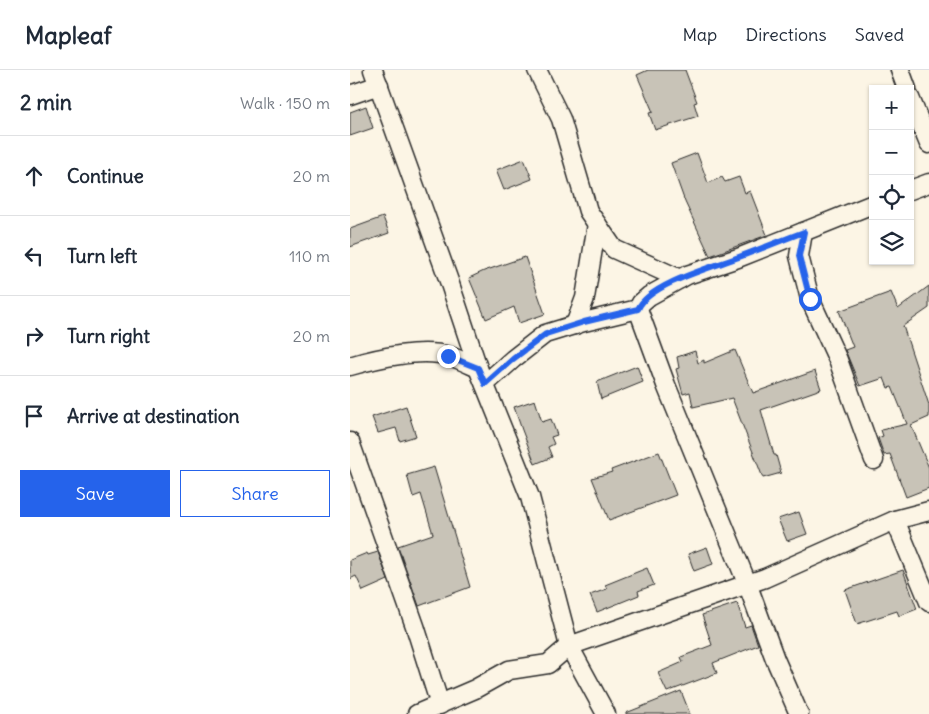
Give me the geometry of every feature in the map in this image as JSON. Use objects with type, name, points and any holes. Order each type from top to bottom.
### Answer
[{"type":"street","points":[[537,70],[561,119],[588,212],[614,249],[680,279]]},
{"type":"street","points":[[900,70],[906,85]]},
{"type":"street","points":[[350,95],[376,78],[478,368],[530,497],[569,646],[606,714]]},
{"type":"street","points":[[914,108],[929,144]]},
{"type":"street","points":[[914,189],[929,183]]},
{"type":"street","points":[[799,714],[775,659],[747,583],[666,385],[638,309],[641,302],[680,279],[869,206]]},
{"type":"street","points":[[575,325],[585,298],[597,224]]},
{"type":"street","points":[[804,232],[799,256],[810,299],[838,360],[874,460]]},
{"type":"street","points":[[485,384],[513,359],[546,334],[638,309]]},
{"type":"street","points":[[350,366],[370,360],[400,355],[431,354],[448,356],[478,368]]},
{"type":"street","points":[[350,442],[415,626],[440,705]]},
{"type":"street","points":[[417,714],[475,689],[509,670],[548,664],[569,646],[773,574],[895,520],[929,511]]},
{"type":"street","points":[[895,520],[929,602]]},
{"type":"building","points":[[648,70],[685,70],[697,102],[694,103],[698,116],[655,130],[649,113],[653,112],[637,75]]},
{"type":"building","points":[[366,106],[373,128],[350,136],[350,112]]},
{"type":"building","points":[[697,153],[708,183],[722,177],[725,182],[739,177],[745,193],[750,191],[767,235],[710,256],[685,202],[671,163]]},
{"type":"building","points":[[524,159],[532,179],[504,190],[496,170]]},
{"type":"building","points":[[383,217],[389,233],[350,247],[350,229]]},
{"type":"building","points":[[525,257],[545,314],[519,323],[514,307],[486,319],[469,278]]},
{"type":"building","points":[[929,286],[929,308],[903,326],[929,405],[929,417],[911,425],[929,468],[929,488],[906,497],[890,454],[884,455],[878,438],[883,436],[881,430],[907,424],[892,387],[888,388],[884,378],[860,386],[845,350],[853,347],[839,311],[891,292],[898,309]]},
{"type":"building","points":[[735,350],[753,393],[815,371],[821,389],[761,410],[781,473],[763,478],[732,398],[693,407],[690,392],[683,394],[676,369],[679,368],[677,357],[695,351],[698,363],[704,360],[704,363]]},
{"type":"building","points":[[637,366],[643,382],[601,399],[597,382]]},
{"type":"building","points":[[535,400],[542,422],[551,419],[557,435],[551,437],[554,444],[548,447],[552,457],[535,464],[514,407]]},
{"type":"building","points":[[406,406],[416,436],[400,441],[396,428],[378,433],[372,417]]},
{"type":"building","points":[[659,452],[676,495],[609,520],[592,478],[612,472],[611,470]]},
{"type":"building","points":[[434,467],[470,587],[419,606],[398,546],[433,534],[421,494],[413,497],[407,475]]},
{"type":"building","points":[[799,512],[807,534],[787,541],[778,519]]},
{"type":"building","points":[[707,547],[713,564],[694,571],[688,554]]},
{"type":"building","points":[[378,552],[388,580],[363,591],[356,576],[350,579],[350,560],[367,553],[368,555]]},
{"type":"building","points":[[647,568],[654,585],[638,591],[639,595],[597,612],[590,595],[607,589],[605,585]]},
{"type":"building","points":[[903,570],[917,609],[899,616],[897,611],[857,624],[845,590]]},
{"type":"building","points":[[737,603],[745,627],[751,625],[758,645],[713,663],[717,673],[667,692],[658,673],[683,662],[681,657],[712,645],[702,615]]},
{"type":"building","points":[[681,691],[690,714],[626,714],[626,713]]},
{"type":"route","points":[[448,356],[478,368],[485,384],[513,359],[546,334],[584,322],[638,309],[641,302],[687,275],[738,258],[804,232],[799,256],[810,299]]}]
